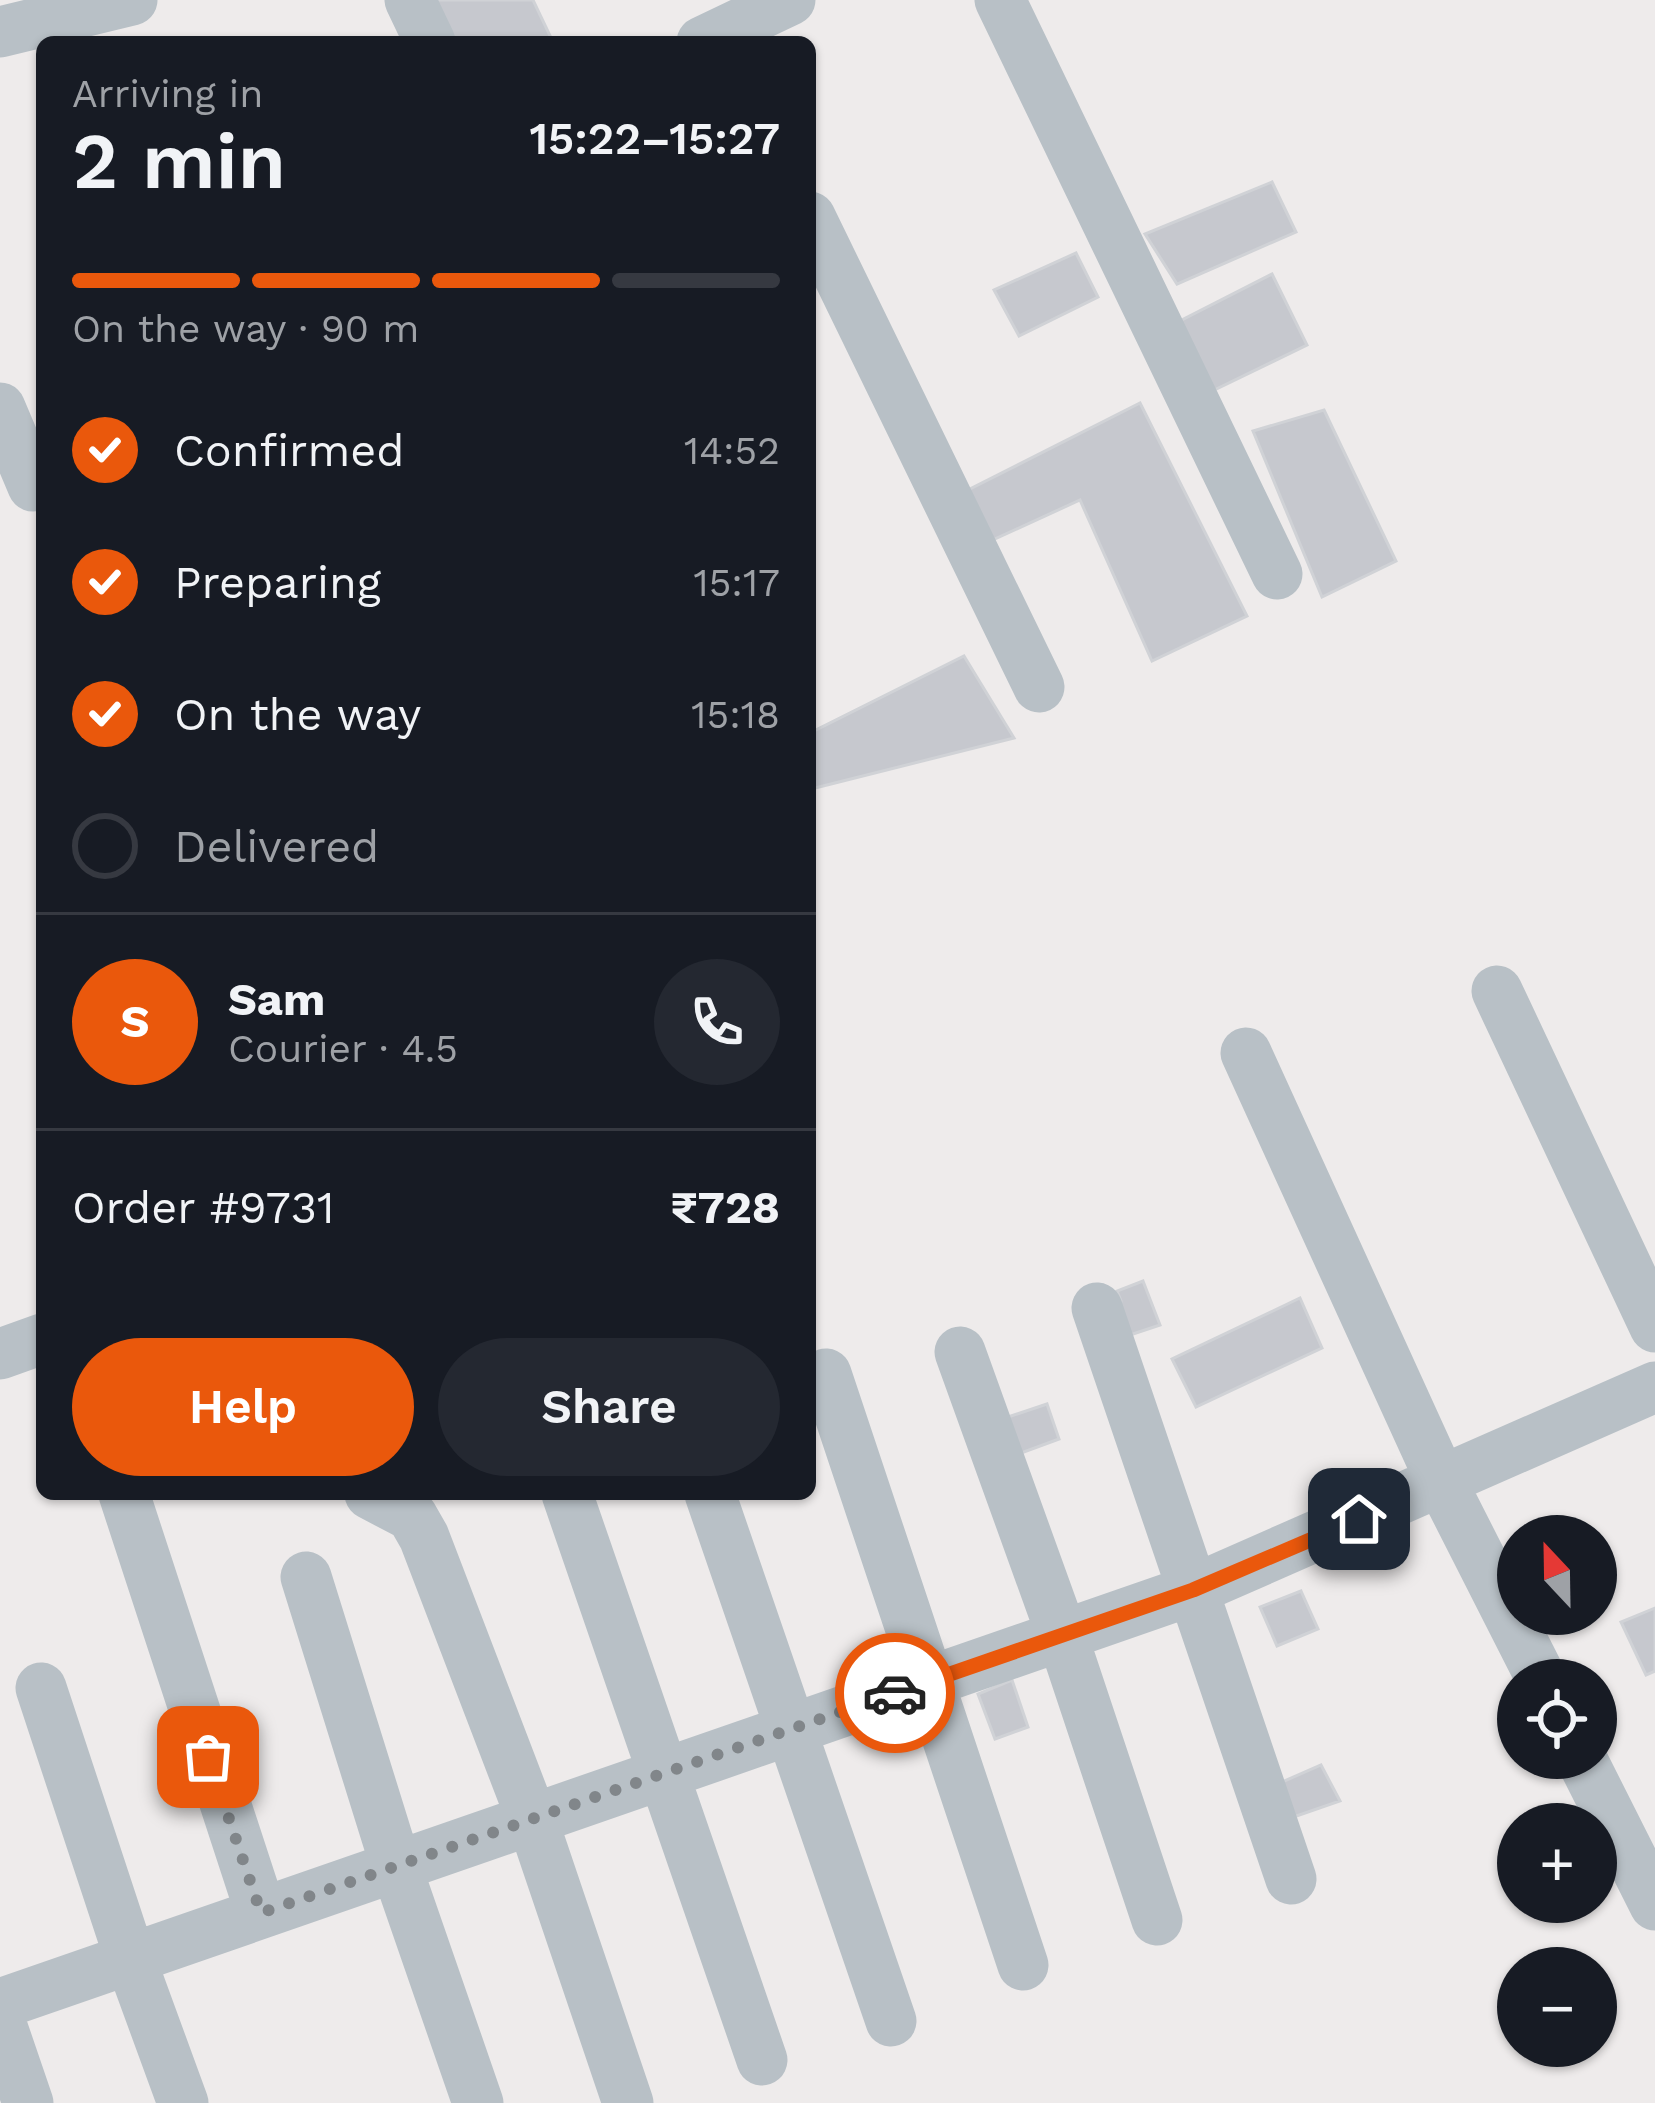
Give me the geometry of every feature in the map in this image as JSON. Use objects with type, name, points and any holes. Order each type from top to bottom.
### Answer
[{"type":"street","points":[[410,0],[427,36]]},
{"type":"street","points":[[722,36],[790,0]]},
{"type":"street","points":[[1000,0],[1276,574]]},
{"type":"street","points":[[0,32],[119,1]]},
{"type":"street","points":[[816,229],[1039,687]]},
{"type":"street","points":[[0,408],[33,486]]},
{"type":"street","points":[[1497,991],[1655,1327]]},
{"type":"street","points":[[1246,1053],[1442,1483],[1530,1659]]},
{"type":"street","points":[[1096,1308],[1292,1879]]},
{"type":"street","points":[[0,1354],[36,1341]]},
{"type":"street","points":[[960,1352],[1062,1635],[1157,1920]]},
{"type":"street","points":[[826,1374],[1023,1965]]},
{"type":"street","points":[[0,2004],[1193,1590],[1655,1387]]},
{"type":"street","points":[[126,1500],[261,1913]]},
{"type":"street","points":[[382,1500],[418,1523],[532,1819],[628,2103]]},
{"type":"street","points":[[569,1500],[763,2060]]},
{"type":"street","points":[[712,1500],[892,2021]]},
{"type":"street","points":[[306,1577],[396,1866],[478,2103]]},
{"type":"street","points":[[41,1688],[183,2103]]},
{"type":"street","points":[[1592,1779],[1655,1905]]},
{"type":"street","points":[[0,2020],[28,2103]]},
{"type":"building","points":[[430,0],[533,0],[550,36],[447,36]]},
{"type":"building","points":[[1272,182],[1296,232],[1177,284],[1145,234]]},
{"type":"building","points":[[1076,253],[1098,297],[1019,336],[994,290]]},
{"type":"building","points":[[1272,274],[1307,345],[1204,395],[1174,324]]},
{"type":"building","points":[[1140,403],[1247,616],[1152,661],[1080,500],[986,543],[966,491]]},
{"type":"building","points":[[1324,410],[1396,561],[1322,597],[1253,431]]},
{"type":"building","points":[[964,656],[1014,738],[816,788],[816,730]]},
{"type":"building","points":[[1143,1281],[1160,1325],[1115,1340],[1121,1301],[1117,1291]]},
{"type":"building","points":[[1300,1298],[1322,1348],[1196,1407],[1172,1359]]},
{"type":"building","points":[[1047,1404],[1059,1439],[1005,1459],[993,1422]]},
{"type":"building","points":[[1301,1591],[1318,1629],[1277,1646],[1260,1607]]},
{"type":"building","points":[[1655,1608],[1655,1671],[1646,1675],[1621,1622]]},
{"type":"building","points":[[1012,1680],[1028,1727],[995,1739],[978,1694]]},
{"type":"building","points":[[1321,1765],[1340,1801],[1279,1822],[1266,1789]]},
{"type":"way so far","points":[[208,1757],[261,1913],[895,1693]]},
{"type":"route","points":[[895,1693],[1193,1590],[1359,1519]]}]
